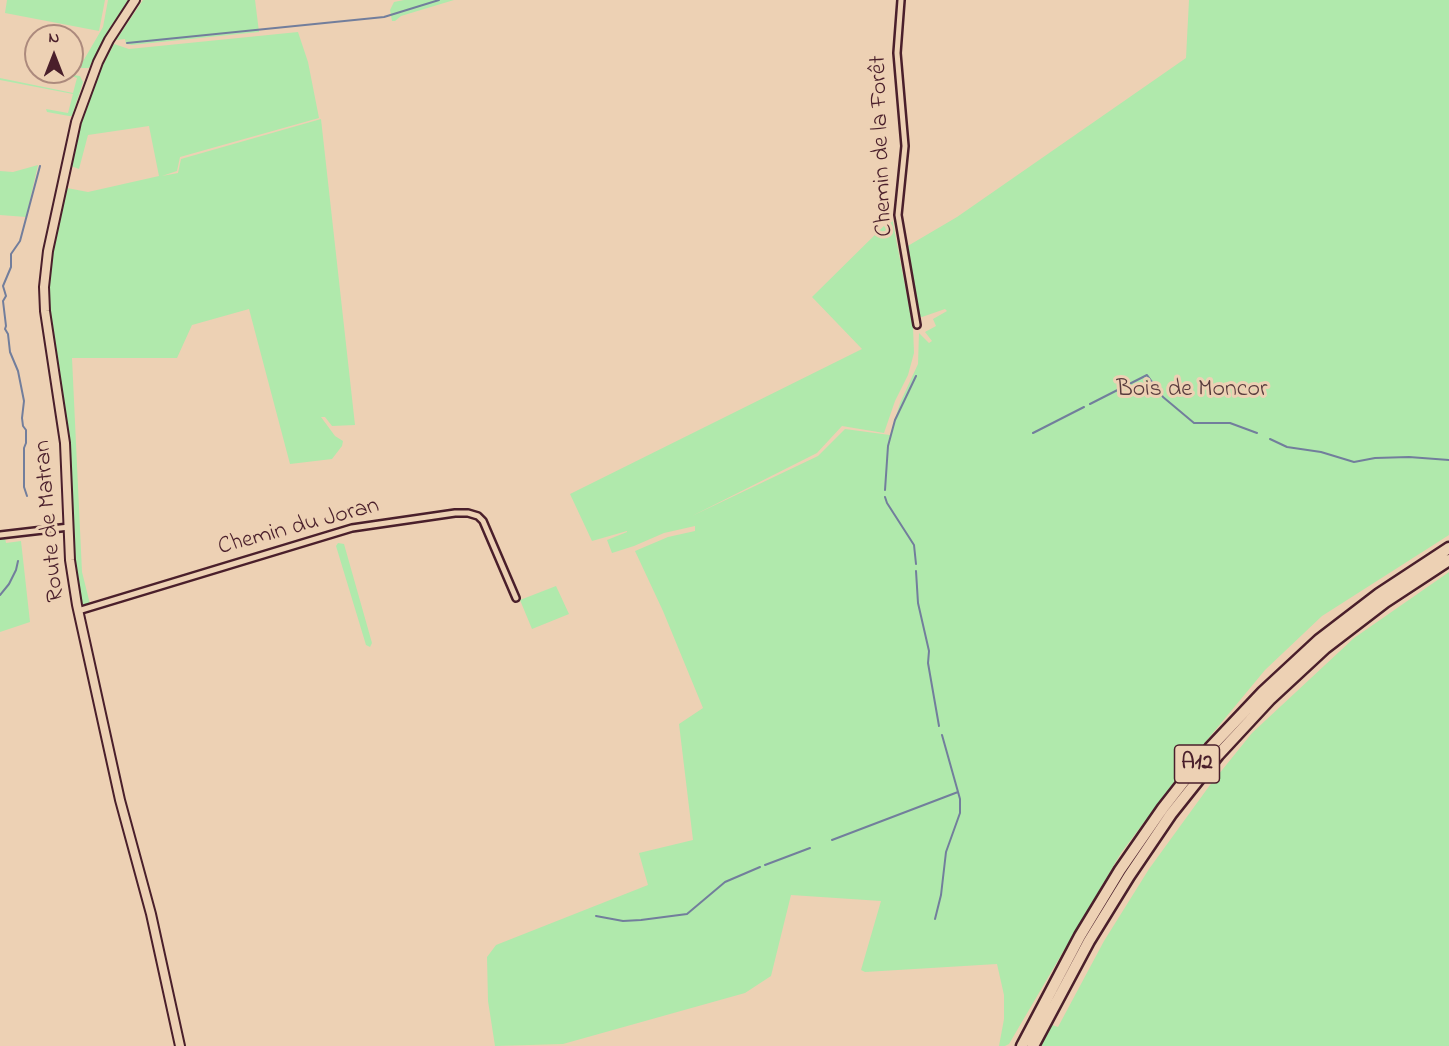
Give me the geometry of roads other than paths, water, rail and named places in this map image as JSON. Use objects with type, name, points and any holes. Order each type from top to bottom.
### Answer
[{"type":"highway","name":"A12","points":[[1022,1046],[1062,969],[1115,879],[1163,808],[1210,748],[1256,699],[1319,640],[1379,594],[1449,548]]},
{"type":"highway","name":"A12","points":[[1033,1046],[1118,892],[1160,830],[1206,769],[1263,706],[1325,648],[1385,602],[1449,560]]},
{"type":"street","name":"Route de Matran","points":[[135,0],[109,40],[82,101],[67,159],[45,270],[45,311],[65,443],[70,560],[78,611],[120,800],[152,914],[180,1046]]},
{"type":"street","name":"Chemin de la Forêt","points":[[901,0],[897,54],[905,146],[898,214],[917,325]]},
{"type":"street","name":"Chemin du Joran","points":[[78,611],[352,528],[455,513],[468,513],[478,516],[483,521],[516,598]]},
{"type":"street","points":[[0,535],[69,527]]},
{"type":"waterway","points":[[127,43],[384,17],[439,0]]},
{"type":"waterway","points":[[27,496],[24,487],[26,443],[26,430],[22,418],[24,401],[18,371],[10,352],[8,334],[5,329],[3,301],[6,296],[3,286],[11,267],[11,254],[20,241],[40,166]]},
{"type":"waterway","points":[[1090,404],[1147,375],[1163,397],[1194,423],[1230,423],[1257,433]]},
{"type":"waterway","points":[[885,490],[888,446],[895,420],[916,376]]},
{"type":"waterway","points":[[1033,433],[1084,407]]},
{"type":"waterway","points":[[1270,439],[1287,447],[1321,452],[1354,462],[1375,458],[1409,457],[1449,460]]},
{"type":"waterway","points":[[885,497],[914,545],[916,564]]},
{"type":"waterway","points":[[0,595],[9,584],[18,561]]},
{"type":"waterway","points":[[916,571],[918,603],[929,651],[928,663],[939,726]]},
{"type":"waterway","points":[[935,919],[941,895],[946,852],[960,813],[960,799],[942,735]]},
{"type":"waterway","points":[[832,840],[958,792]]},
{"type":"waterway","points":[[765,865],[810,848]]},
{"type":"waterway","points":[[596,916],[623,921],[687,914],[725,882],[760,867]]},
{"type":"park label","name":"Bois de Moncor","points":[[1192,391]]}]
